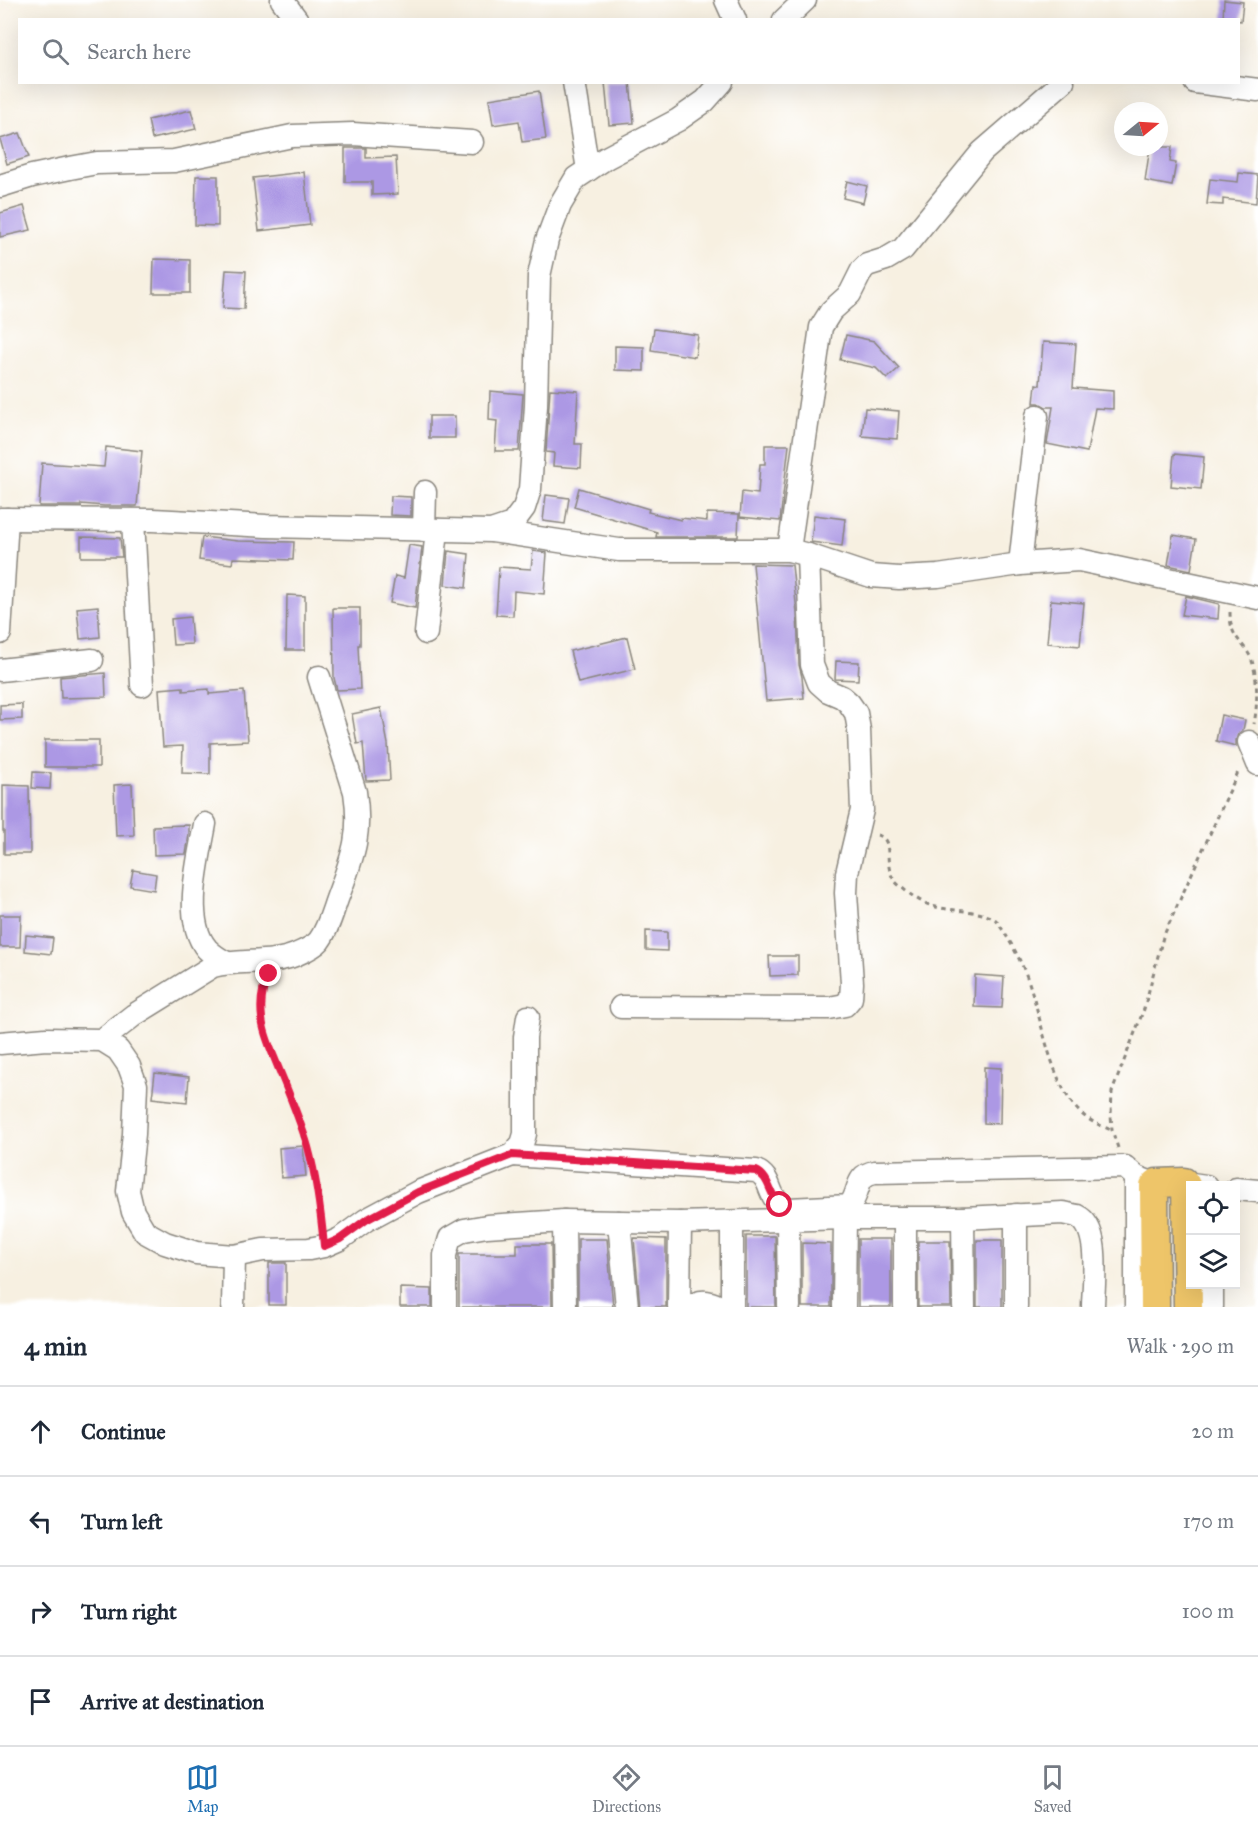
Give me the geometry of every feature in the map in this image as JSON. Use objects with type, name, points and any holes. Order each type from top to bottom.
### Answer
[{"type":"main road","points":[[1155,1307],[1139,1176],[1186,1183]]},
{"type":"main road","points":[[1188,1307],[1193,1235]]},
{"type":"street","points":[[282,0],[296,18]]},
{"type":"street","points":[[726,0],[734,18]]},
{"type":"street","points":[[786,18],[805,0]]},
{"type":"street","points":[[574,84],[588,170]]},
{"type":"street","points":[[491,531],[512,524],[524,508],[530,489],[536,406],[539,276],[547,240],[561,206],[576,178],[678,120],[705,101],[720,84]]},
{"type":"street","points":[[621,1007],[829,1008],[845,1005],[851,998],[846,893],[847,873],[862,810],[859,729],[856,714],[849,704],[842,697],[828,691],[819,683],[815,675],[799,553],[821,327],[825,318],[849,294],[862,270],[867,265],[886,259],[903,249],[982,152],[1061,84]]},
{"type":"street","points":[[1211,84],[1258,90]]},
{"type":"street","points":[[0,186],[32,176],[88,165],[174,161],[292,136],[353,134],[472,142]]},
{"type":"street","points":[[1020,564],[1037,416]]},
{"type":"street","points":[[425,492],[431,530],[426,633]]},
{"type":"street","points":[[0,633],[3,519],[133,520],[266,526],[491,531],[619,550],[799,553],[871,576],[899,578],[938,576],[1020,564],[1079,560],[1258,598]]},
{"type":"street","points":[[133,520],[142,685]]},
{"type":"street","points":[[0,670],[92,660]]},
{"type":"street","points":[[102,1040],[134,1015],[213,966],[280,960],[317,943],[326,930],[356,849],[358,809],[355,792],[319,677]]},
{"type":"street","points":[[1250,742],[1258,764]]},
{"type":"street","points":[[205,824],[195,887],[196,924],[206,948],[215,957],[227,963]]},
{"type":"street","points":[[512,1155],[522,1144],[525,1134],[525,1037],[528,1017]]},
{"type":"street","points":[[0,1043],[46,1039],[102,1040],[118,1050],[129,1066],[136,1085],[128,1191],[133,1212],[145,1232],[165,1243],[196,1253],[234,1256],[263,1250],[324,1246],[340,1239],[366,1220],[418,1192],[512,1155],[756,1171],[765,1177],[775,1201],[789,1209],[849,1206],[861,1178],[868,1173],[875,1172],[1139,1176],[1136,1307]]},
{"type":"street","points":[[1240,1189],[1258,1191]]},
{"type":"street","points":[[446,1307],[445,1255],[450,1238],[464,1230],[487,1226],[564,1221],[680,1223],[845,1218],[963,1218],[1063,1213],[1078,1217],[1089,1228],[1094,1244],[1093,1307]]},
{"type":"street","points":[[1016,1215],[1017,1307]]},
{"type":"street","points":[[844,1307],[845,1218]]},
{"type":"street","points":[[905,1218],[905,1307]]},
{"type":"street","points":[[963,1218],[964,1307]]},
{"type":"street","points":[[788,1220],[789,1307]]},
{"type":"street","points":[[564,1221],[565,1307]]},
{"type":"street","points":[[619,1222],[627,1307]]},
{"type":"street","points":[[732,1222],[732,1307]]},
{"type":"street","points":[[680,1223],[680,1307]]},
{"type":"street","points":[[233,1307],[234,1256]]},
{"type":"street","points":[[1212,1289],[1212,1307]]},
{"type":"street","points":[[691,1307],[695,1304],[710,1302],[720,1307]]},
{"type":"path","points":[[1139,1176],[1112,1130],[1113,1092],[1144,1009],[1163,937],[1242,764],[1250,742],[1256,708],[1257,675],[1250,655],[1235,638],[1231,628],[1231,594]]},
{"type":"path","points":[[858,830],[885,838],[891,875],[905,890],[935,907],[987,914],[996,920],[1028,981],[1053,1063],[1066,1094],[1081,1113],[1112,1130]]},
{"type":"path","points":[[280,960],[263,986],[262,1020],[308,1147],[319,1194],[324,1246]]},
{"type":"building","points":[[1224,0],[1243,2],[1241,21],[1240,18],[1223,18]]},
{"type":"building","points":[[605,84],[630,84],[634,123],[609,125]]},
{"type":"building","points":[[539,91],[546,139],[522,142],[519,121],[493,125],[489,99]]},
{"type":"building","points":[[191,110],[196,129],[152,139],[148,120]]},
{"type":"building","points":[[20,133],[29,157],[7,164],[0,139]]},
{"type":"building","points":[[1168,147],[1172,147],[1170,162],[1176,163],[1172,186],[1145,181],[1149,156],[1168,156]]},
{"type":"building","points":[[345,148],[366,148],[366,158],[396,157],[398,194],[372,195],[372,182],[345,182]]},
{"type":"building","points":[[304,172],[310,225],[259,231],[253,178]]},
{"type":"building","points":[[1239,173],[1258,175],[1256,203],[1223,199],[1223,205],[1207,204],[1210,179],[1238,182]]},
{"type":"building","points":[[196,176],[218,176],[218,226],[195,225]]},
{"type":"building","points":[[847,181],[867,186],[863,203],[843,198]]},
{"type":"building","points":[[24,206],[31,230],[0,237],[0,213]]},
{"type":"building","points":[[154,259],[190,260],[190,293],[153,293]]},
{"type":"building","points":[[226,270],[246,271],[244,309],[223,308]]},
{"type":"building","points":[[654,329],[698,335],[695,357],[651,350]]},
{"type":"building","points":[[846,335],[874,341],[899,368],[887,379],[876,368],[840,360]]},
{"type":"building","points":[[1043,342],[1076,344],[1073,388],[1113,391],[1113,409],[1095,408],[1087,452],[1047,444],[1053,407],[1034,403],[1036,384],[1040,385]]},
{"type":"building","points":[[615,346],[644,347],[644,371],[615,370]]},
{"type":"building","points":[[550,389],[578,391],[575,444],[582,444],[581,468],[553,466],[554,453],[546,452]]},
{"type":"building","points":[[490,391],[523,394],[519,451],[495,451],[497,421],[489,420]]},
{"type":"building","points":[[865,408],[899,411],[897,439],[862,436]]},
{"type":"building","points":[[429,416],[455,416],[455,438],[429,438]]},
{"type":"building","points":[[765,445],[789,445],[780,521],[740,517],[742,492],[758,494],[760,464],[765,464]]},
{"type":"building","points":[[106,447],[142,451],[137,506],[81,504],[81,506],[39,506],[42,463],[104,467]]},
{"type":"building","points":[[1174,454],[1204,457],[1201,489],[1171,486]]},
{"type":"building","points":[[579,488],[649,509],[648,512],[681,520],[681,518],[707,521],[707,513],[739,514],[738,537],[656,537],[657,532],[574,507]]},
{"type":"building","points":[[546,495],[569,498],[565,524],[543,521]]},
{"type":"building","points":[[391,496],[411,497],[411,516],[390,515]]},
{"type":"building","points":[[814,515],[845,519],[842,546],[811,542]]},
{"type":"building","points":[[1173,535],[1196,539],[1191,570],[1168,565]]},
{"type":"building","points":[[81,537],[120,538],[122,557],[81,557]]},
{"type":"building","points":[[202,537],[238,541],[294,542],[293,560],[233,558],[232,564],[199,560]]},
{"type":"building","points":[[409,545],[422,547],[415,608],[390,603],[395,576],[404,578]]},
{"type":"building","points":[[448,551],[469,554],[466,588],[445,585]]},
{"type":"building","points":[[533,551],[547,553],[544,594],[514,591],[513,616],[496,615],[499,567],[531,569]]},
{"type":"building","points":[[753,564],[792,565],[799,665],[804,698],[766,701]]},
{"type":"building","points":[[287,595],[305,596],[305,650],[286,650]]},
{"type":"building","points":[[1186,596],[1219,604],[1218,619],[1182,615]]},
{"type":"building","points":[[1051,600],[1084,603],[1080,646],[1047,643]]},
{"type":"building","points":[[98,606],[100,637],[80,639],[77,608]]},
{"type":"building","points":[[333,608],[360,608],[360,645],[358,645],[360,689],[337,690],[334,678]]},
{"type":"building","points":[[190,617],[192,644],[173,645],[171,619]]},
{"type":"building","points":[[627,637],[635,669],[578,683],[570,651]]},
{"type":"building","points":[[836,661],[859,662],[858,680],[835,679]]},
{"type":"building","points":[[105,673],[106,697],[61,698],[60,677]]},
{"type":"building","points":[[183,687],[183,691],[209,689],[209,694],[244,691],[248,741],[210,743],[210,774],[182,773],[183,746],[163,747],[159,689]]},
{"type":"building","points":[[22,704],[22,719],[0,720],[0,705]]},
{"type":"building","points":[[381,708],[388,744],[390,780],[366,781],[363,743],[357,744],[352,714]]},
{"type":"building","points":[[1221,715],[1245,720],[1243,730],[1238,734],[1236,746],[1216,741]]},
{"type":"building","points":[[45,740],[99,740],[99,767],[45,767]]},
{"type":"building","points":[[33,772],[51,773],[50,789],[32,788]]},
{"type":"building","points":[[132,784],[134,835],[116,836],[114,785]]},
{"type":"building","points":[[3,785],[29,786],[30,854],[4,854]]},
{"type":"building","points":[[189,825],[186,854],[154,855],[153,826]]},
{"type":"building","points":[[133,870],[156,874],[154,890],[130,886]]},
{"type":"building","points":[[0,915],[21,915],[20,947],[0,947]]},
{"type":"building","points":[[646,931],[667,932],[667,951],[646,950]]},
{"type":"building","points":[[26,935],[53,938],[51,954],[25,951]]},
{"type":"building","points":[[769,956],[798,956],[798,975],[770,976]]},
{"type":"building","points":[[975,975],[1004,977],[1002,1008],[974,1007]]},
{"type":"building","points":[[984,1067],[1001,1068],[1000,1124],[984,1123]]},
{"type":"building","points":[[155,1073],[189,1077],[187,1102],[152,1098]]},
{"type":"building","points":[[303,1146],[306,1176],[281,1178],[279,1148]]},
{"type":"building","points":[[746,1236],[775,1236],[776,1307],[746,1307]]},
{"type":"building","points":[[634,1238],[666,1239],[666,1307],[640,1307]]},
{"type":"building","points":[[578,1239],[607,1239],[613,1307],[578,1307]]},
{"type":"building","points":[[858,1239],[891,1239],[891,1307],[858,1307]]},
{"type":"building","points":[[977,1240],[1002,1240],[1002,1307],[977,1307]]},
{"type":"building","points":[[918,1241],[950,1241],[951,1307],[918,1307]]},
{"type":"building","points":[[802,1243],[831,1244],[831,1307],[802,1307]]},
{"type":"building","points":[[517,1244],[551,1244],[552,1307],[459,1307],[459,1254],[517,1254]]},
{"type":"building","points":[[269,1263],[286,1263],[286,1305],[269,1305]]},
{"type":"building","points":[[400,1288],[432,1289],[432,1307],[400,1307]]},
{"type":"route","points":[[269,974],[263,986],[262,1020],[308,1147],[319,1194],[324,1246],[340,1239],[366,1220],[418,1192],[512,1155],[756,1171],[765,1177],[775,1201],[780,1205]]}]
